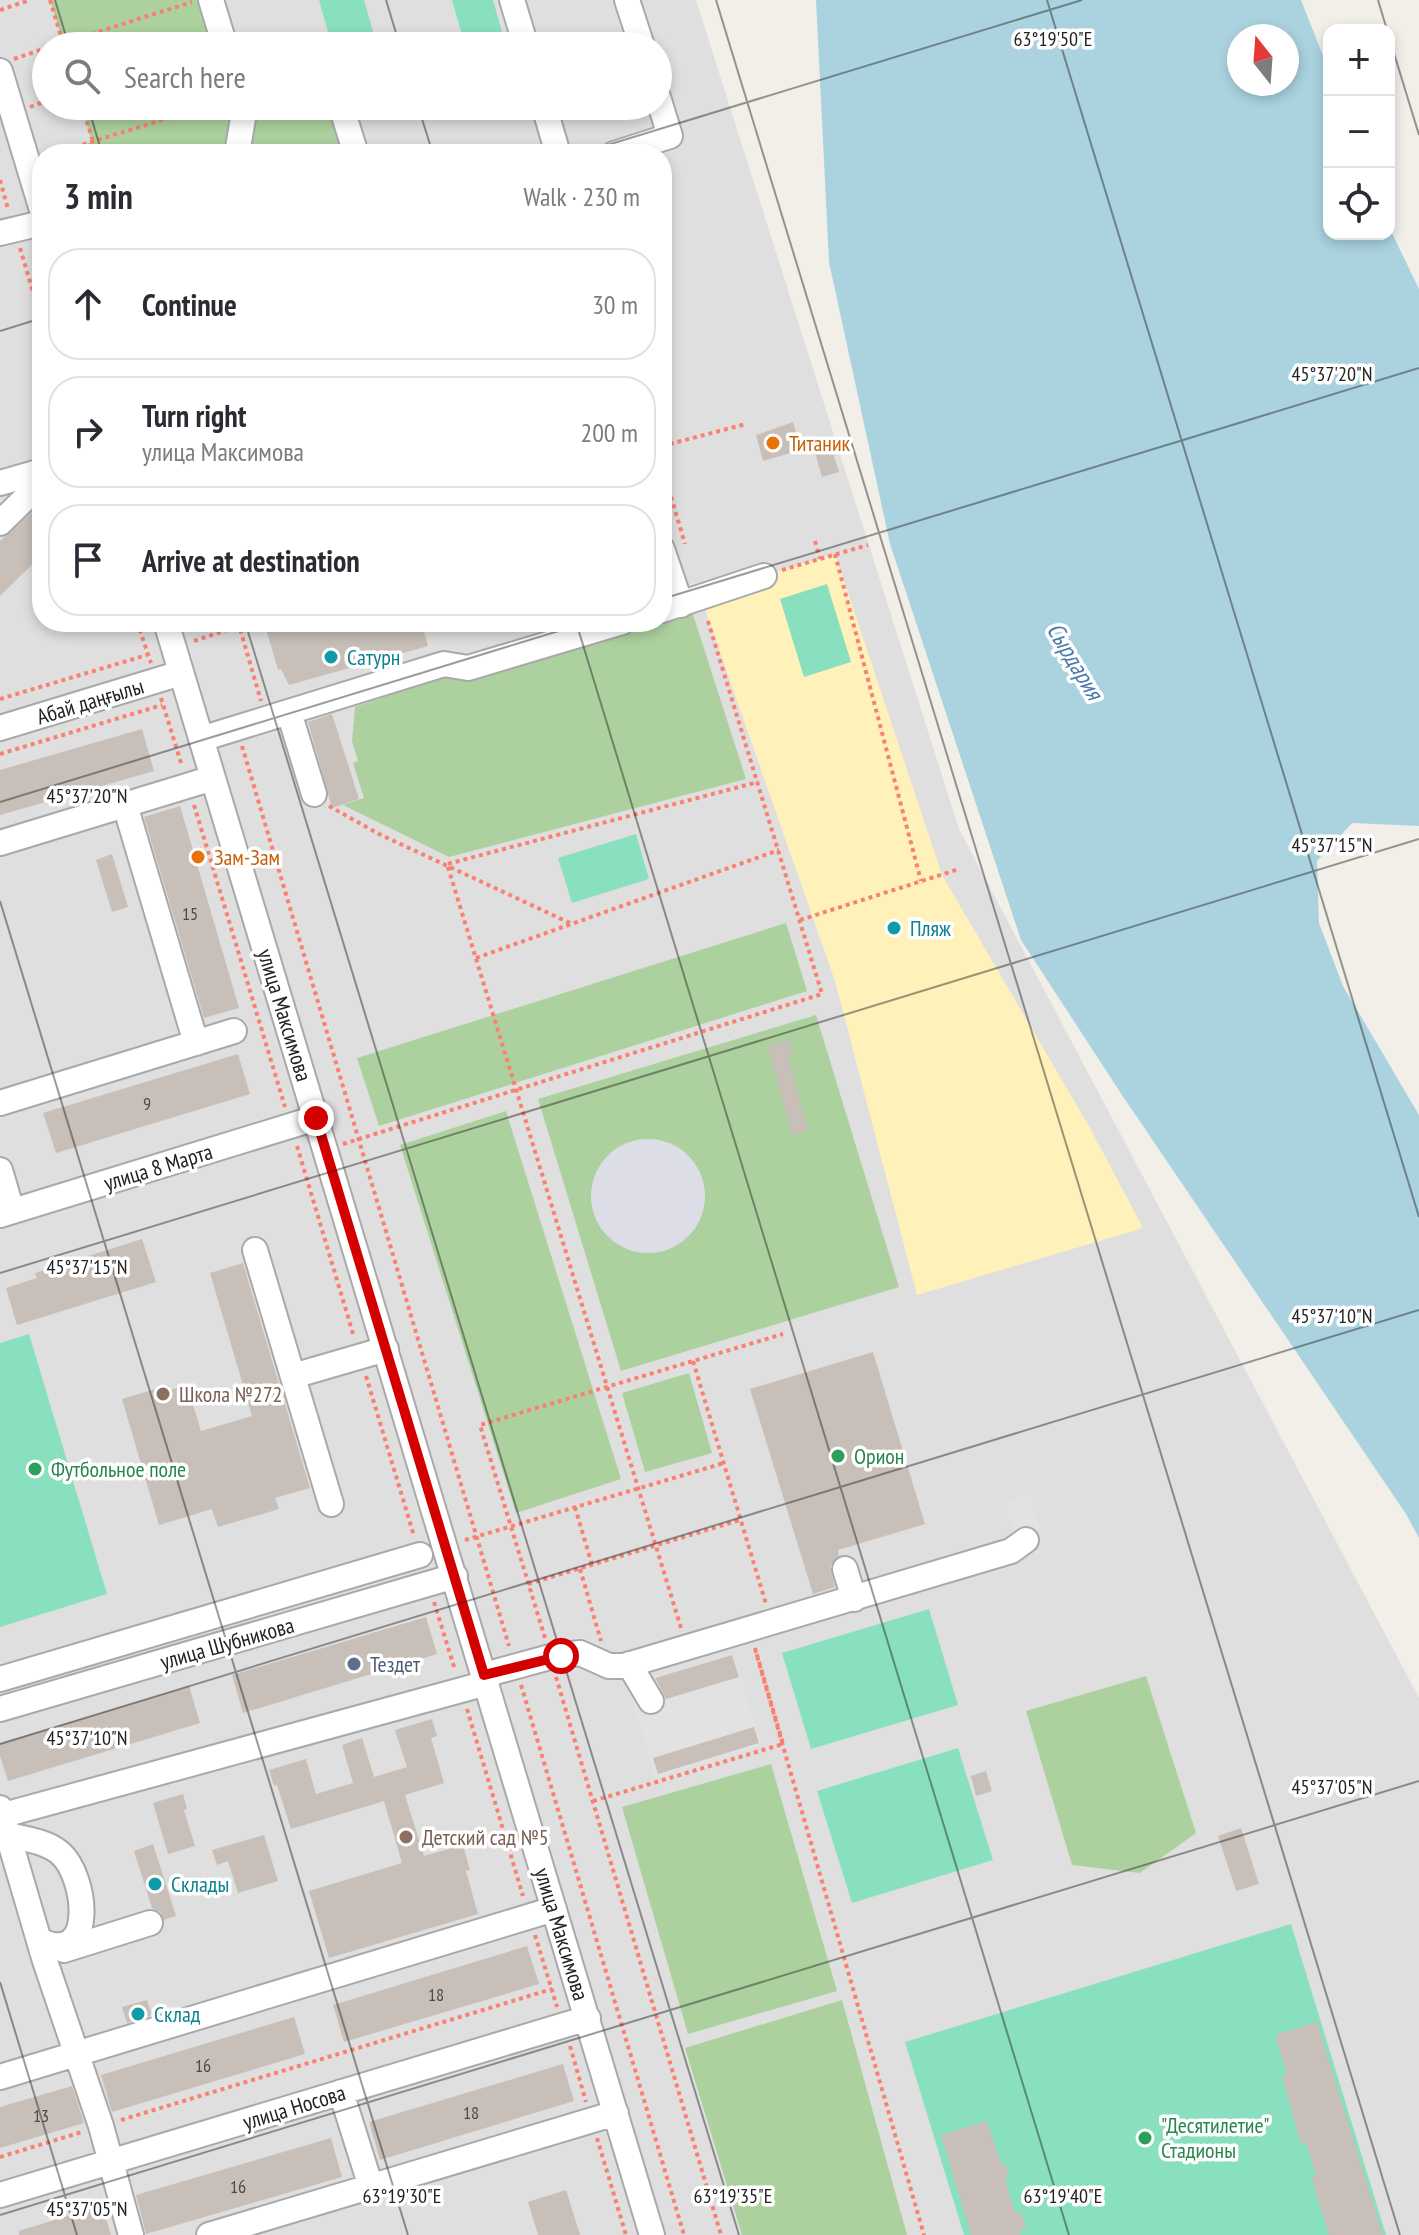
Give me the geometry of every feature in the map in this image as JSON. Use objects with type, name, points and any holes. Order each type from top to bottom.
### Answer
[{"type":"street","points":[[211,0],[221,32]]},
{"type":"street","points":[[512,0],[522,32]]},
{"type":"street","points":[[627,0],[637,32]]},
{"type":"street","points":[[6,65],[32,170]]},
{"type":"street","points":[[239,144],[243,120]]},
{"type":"street","points":[[345,120],[353,144]]},
{"type":"street","points":[[548,120],[555,144]]},
{"type":"street","points":[[645,144],[670,136],[665,120]]},
{"type":"street","points":[[7,231],[32,225]]},
{"type":"street","points":[[0,483],[32,474]]},
{"type":"street","points":[[0,523],[32,492]]},
{"type":"street","points":[[672,577],[681,603],[764,576]]},
{"type":"street","name":"улица Максимова","points":[[169,632],[652,2235]]},
{"type":"street","points":[[201,739],[444,664],[468,668],[589,632]]},
{"type":"street","name":"Абай даңғылы","points":[[0,728],[159,693],[181,673]]},
{"type":"street","points":[[278,715],[314,794]]},
{"type":"street","points":[[0,843],[213,778]]},
{"type":"street","points":[[125,805],[196,1043]]},
{"type":"street","points":[[0,1103],[234,1031]]},
{"type":"street","name":"улица 8 Марта","points":[[6,1213],[316,1118]]},
{"type":"street","points":[[0,1170],[6,1213]]},
{"type":"street","points":[[255,1250],[331,1504]]},
{"type":"street","points":[[293,1376],[386,1349]]},
{"type":"street","points":[[619,1665],[1011,1551],[1026,1540]]},
{"type":"street","points":[[0,1679],[420,1555]]},
{"type":"street","points":[[845,1569],[854,1599]]},
{"type":"street","name":"улица Шубникова","points":[[0,1709],[455,1576]]},
{"type":"street","points":[[0,1725],[432,1595]]},
{"type":"street","points":[[2,1819],[461,1691],[515,1666],[550,1657],[580,1653],[619,1665],[651,1701]]},
{"type":"street","points":[[2,1819],[101,2126],[131,2235]]},
{"type":"street","points":[[2,1819],[58,1851],[68,1861],[77,1884],[83,1908],[79,1932],[72,1940],[61,1945],[49,1945],[42,1950]]},
{"type":"street","points":[[0,2077],[554,1909]]},
{"type":"street","points":[[42,1950],[54,1953],[150,1923]]},
{"type":"street","name":"улица Носова","points":[[0,2195],[588,2018]]},
{"type":"street","points":[[341,2092],[371,2187]]},
{"type":"street","points":[[209,2235],[616,2113]]},
{"type":"path","points":[[0,10],[30,0]]},
{"type":"path","points":[[50,0],[60,32]]},
{"type":"path","points":[[100,32],[197,0]]},
{"type":"path","points":[[6,65],[32,54]]},
{"type":"path","points":[[86,120],[93,142]]},
{"type":"path","points":[[86,144],[163,120]]},
{"type":"path","points":[[0,180],[7,231],[32,296]]},
{"type":"path","points":[[672,443],[746,424]]},
{"type":"path","points":[[672,500],[687,552]]},
{"type":"path","points":[[815,541],[820,559]]},
{"type":"path","points":[[764,576],[868,545]]},
{"type":"path","points":[[835,554],[921,881]]},
{"type":"path","points":[[325,1150],[822,994],[758,782],[681,603]]},
{"type":"path","points":[[140,632],[420,1555]]},
{"type":"path","points":[[0,699],[215,632]]},
{"type":"path","points":[[242,632],[278,715]]},
{"type":"path","points":[[0,754],[159,693]]},
{"type":"path","points":[[237,728],[684,2235]]},
{"type":"path","points":[[447,864],[758,782]]},
{"type":"path","points":[[314,794],[327,805],[379,834],[572,924]]},
{"type":"path","points":[[476,958],[779,850]]},
{"type":"path","points":[[447,864],[686,1646]]},
{"type":"path","points":[[800,920],[956,870]]},
{"type":"path","points":[[721,2235],[480,1425],[783,1334]]},
{"type":"path","points":[[593,1801],[783,1744],[741,1520],[693,1361]]},
{"type":"path","points":[[446,1546],[724,1463]]},
{"type":"path","points":[[575,1507],[592,1565]]},
{"type":"path","points":[[528,1584],[741,1520]]},
{"type":"path","points":[[580,1568],[619,1665]]},
{"type":"path","points":[[432,1595],[626,2235]]},
{"type":"path","points":[[761,1626],[924,2235]]},
{"type":"path","points":[[0,2157],[552,1989]]},
{"type":"shaded area","points":[[0,0],[696,0],[959,829],[1419,1698],[1419,2235],[0,2235]]},
{"type":"shaded area","points":[[648,1139],[680,1148],[696,1164],[705,1196],[696,1228],[680,1244],[648,1253],[616,1244],[600,1228],[591,1196],[600,1164],[616,1148]]},
{"type":"shaded area","points":[[1029,1494],[1040,1530],[1015,1537],[1005,1501]]},
{"type":"shaded area","points":[[733,1653],[762,1745],[656,1778],[627,1685]]},
{"type":"green space","points":[[50,0],[214,0],[225,32],[60,32]]},
{"type":"green space","points":[[319,0],[364,0],[373,32],[328,32]]},
{"type":"green space","points":[[452,0],[493,0],[502,32],[461,32]]},
{"type":"green space","points":[[86,120],[339,120],[348,144],[85,144],[92,142]]},
{"type":"green space","points":[[827,584],[851,662],[804,677],[780,599]]},
{"type":"green space","points":[[691,608],[746,779],[449,857],[343,805],[364,798],[353,763],[358,761],[352,741],[355,707],[446,676],[488,671],[614,632],[672,632],[672,614]]},
{"type":"green space","points":[[636,834],[649,879],[572,903],[558,858]]},
{"type":"green space","points":[[786,923],[807,991],[379,1126],[357,1058]]},
{"type":"green space","points":[[816,1015],[899,1287],[621,1371],[538,1099]]},
{"type":"green space","points":[[506,1111],[621,1479],[516,1513],[400,1145]]},
{"type":"green space","name":"Футбольное поле","points":[[29,1334],[107,1594],[0,1627],[0,1343]]},
{"type":"green space","points":[[689,1373],[712,1453],[645,1472],[622,1393]]},
{"type":"green space","points":[[929,1609],[958,1705],[811,1749],[782,1653]]},
{"type":"green space","points":[[1146,1676],[1196,1833],[1140,1873],[1072,1865],[1026,1711]]},
{"type":"green space","points":[[958,1748],[993,1860],[852,1903],[817,1791]]},
{"type":"green space","points":[[771,1764],[837,1991],[688,2034],[622,1807]]},
{"type":"green space","name":"\"Десятилетие\" Стадионы","points":[[1291,1924],[1386,2235],[964,2235],[905,2042]]},
{"type":"green space","points":[[842,2000],[907,2235],[742,2235],[685,2048]]},
{"type":"sand","name":"Пляж","points":[[835,554],[942,875],[1090,1128],[1143,1228],[917,1295],[835,981],[700,595]]},
{"type":"water","name":"Сырдария","points":[[816,0],[1301,0],[1323,56],[1323,240],[1395,239],[1419,289],[1419,826],[1352,823],[1317,861],[1319,923],[1343,986],[1419,1115],[1419,1538],[1406,1514],[1122,1095],[1021,940],[890,544],[829,262]]},
{"type":"building","name":"Титаник","points":[[793,422],[801,450],[763,461],[756,435]]},
{"type":"building","points":[[830,444],[839,472],[822,477],[814,449]]},
{"type":"building","points":[[32,512],[32,565],[0,596],[0,541]]},
{"type":"building","name":"Сатурн","points":[[267,632],[424,632],[428,646],[289,685],[281,669],[278,670]]},
{"type":"building","points":[[332,714],[359,799],[332,808],[308,722]]},
{"type":"building","points":[[142,729],[154,771],[0,815],[0,770]]},
{"type":"building","points":[[180,806],[239,1008],[204,1018],[144,817]]},
{"type":"building","points":[[112,854],[128,907],[112,912],[96,860]]},
{"type":"building","points":[[789,1040],[793,1055],[788,1056],[808,1130],[792,1135],[768,1045]]},
{"type":"building","points":[[238,1054],[250,1094],[56,1153],[43,1113]]},
{"type":"building","points":[[142,1239],[156,1282],[17,1325],[6,1288],[37,1278],[35,1273]]},
{"type":"building","name":"Школа №272","points":[[243,1263],[310,1488],[275,1498],[279,1509],[218,1527],[212,1509],[159,1525],[122,1399],[169,1385],[170,1390],[187,1385],[201,1431],[252,1416],[210,1273]]},
{"type":"building","name":"Орион","points":[[873,1352],[925,1524],[838,1550],[839,1555],[830,1566],[835,1587],[813,1594],[750,1389]]},
{"type":"building","points":[[426,1617],[437,1654],[243,1713],[232,1675]]},
{"type":"building","points":[[732,1655],[739,1677],[666,1699],[655,1678]]},
{"type":"building","points":[[189,1686],[200,1723],[8,1781],[0,1756],[0,1743]]},
{"type":"building","points":[[432,1719],[437,1736],[431,1738],[444,1783],[405,1795],[424,1856],[463,1845],[470,1870],[466,1871],[478,1914],[329,1958],[309,1891],[402,1863],[384,1801],[291,1829],[269,1770],[306,1759],[316,1794],[353,1783],[342,1745],[362,1738],[374,1777],[407,1767],[395,1730]]},
{"type":"building","points":[[754,1727],[759,1743],[658,1774],[653,1758]]},
{"type":"building","points":[[986,1771],[992,1791],[976,1796],[971,1776]]},
{"type":"building","points":[[183,1794],[187,1809],[184,1810],[195,1846],[168,1854],[153,1803]]},
{"type":"building","points":[[1241,1828],[1259,1884],[1236,1891],[1218,1836]]},
{"type":"building","points":[[264,1835],[278,1881],[238,1893],[228,1861],[217,1865],[212,1850]]},
{"type":"building","name":"Склады","points":[[153,1844],[176,1916],[164,1920],[160,1912],[152,1908],[134,1851]]},
{"type":"building","points":[[527,1946],[539,1984],[344,2042],[333,2005]]},
{"type":"building","name":"Склад","points":[[147,2000],[152,2015],[127,2023],[122,2007]]},
{"type":"building","points":[[294,2017],[305,2054],[112,2112],[101,2075]]},
{"type":"building","points":[[1317,2022],[1383,2235],[1329,2235],[1311,2177],[1316,2176],[1306,2142],[1301,2144],[1296,2127],[1282,2076],[1287,2075],[1275,2035]]},
{"type":"building","points":[[563,2064],[574,2101],[380,2160],[369,2122]]},
{"type":"building","points":[[72,2086],[84,2123],[0,2148],[0,2107]]},
{"type":"building","points":[[987,2121],[1001,2164],[1005,2163],[1009,2177],[1005,2179],[1015,2213],[1021,2212],[1026,2228],[1019,2230],[1021,2235],[971,2235],[941,2135]]},
{"type":"building","points":[[331,2138],[342,2177],[146,2234],[136,2195]]},
{"type":"building","points":[[566,2190],[580,2235],[538,2235],[528,2202]]},
{"type":"building","points":[[93,2208],[105,2215],[111,2235],[19,2235],[19,2231]]},
{"type":"place","name":"Титаник","points":[[773,443]]},
{"type":"place","name":"Сатурн","points":[[331,657]]},
{"type":"place","name":"Зам-Зам","points":[[198,857]]},
{"type":"place","name":"Пляж","points":[[894,928]]},
{"type":"place","name":"Школа №272","points":[[163,1394]]},
{"type":"place","name":"Орион","points":[[838,1456]]},
{"type":"place","name":"Футбольное поле","points":[[35,1469]]},
{"type":"place","name":"Тездет","points":[[354,1664]]},
{"type":"place","name":"Детский сад №5","points":[[406,1837]]},
{"type":"place","name":"Склады","points":[[155,1884]]},
{"type":"place","name":"Склад","points":[[138,2014]]},
{"type":"place","name":"\"Десятилетие\" Стадионы","points":[[1145,2138]]},
{"type":"route","points":[[316,1118],[484,1675],[561,1656]]}]
